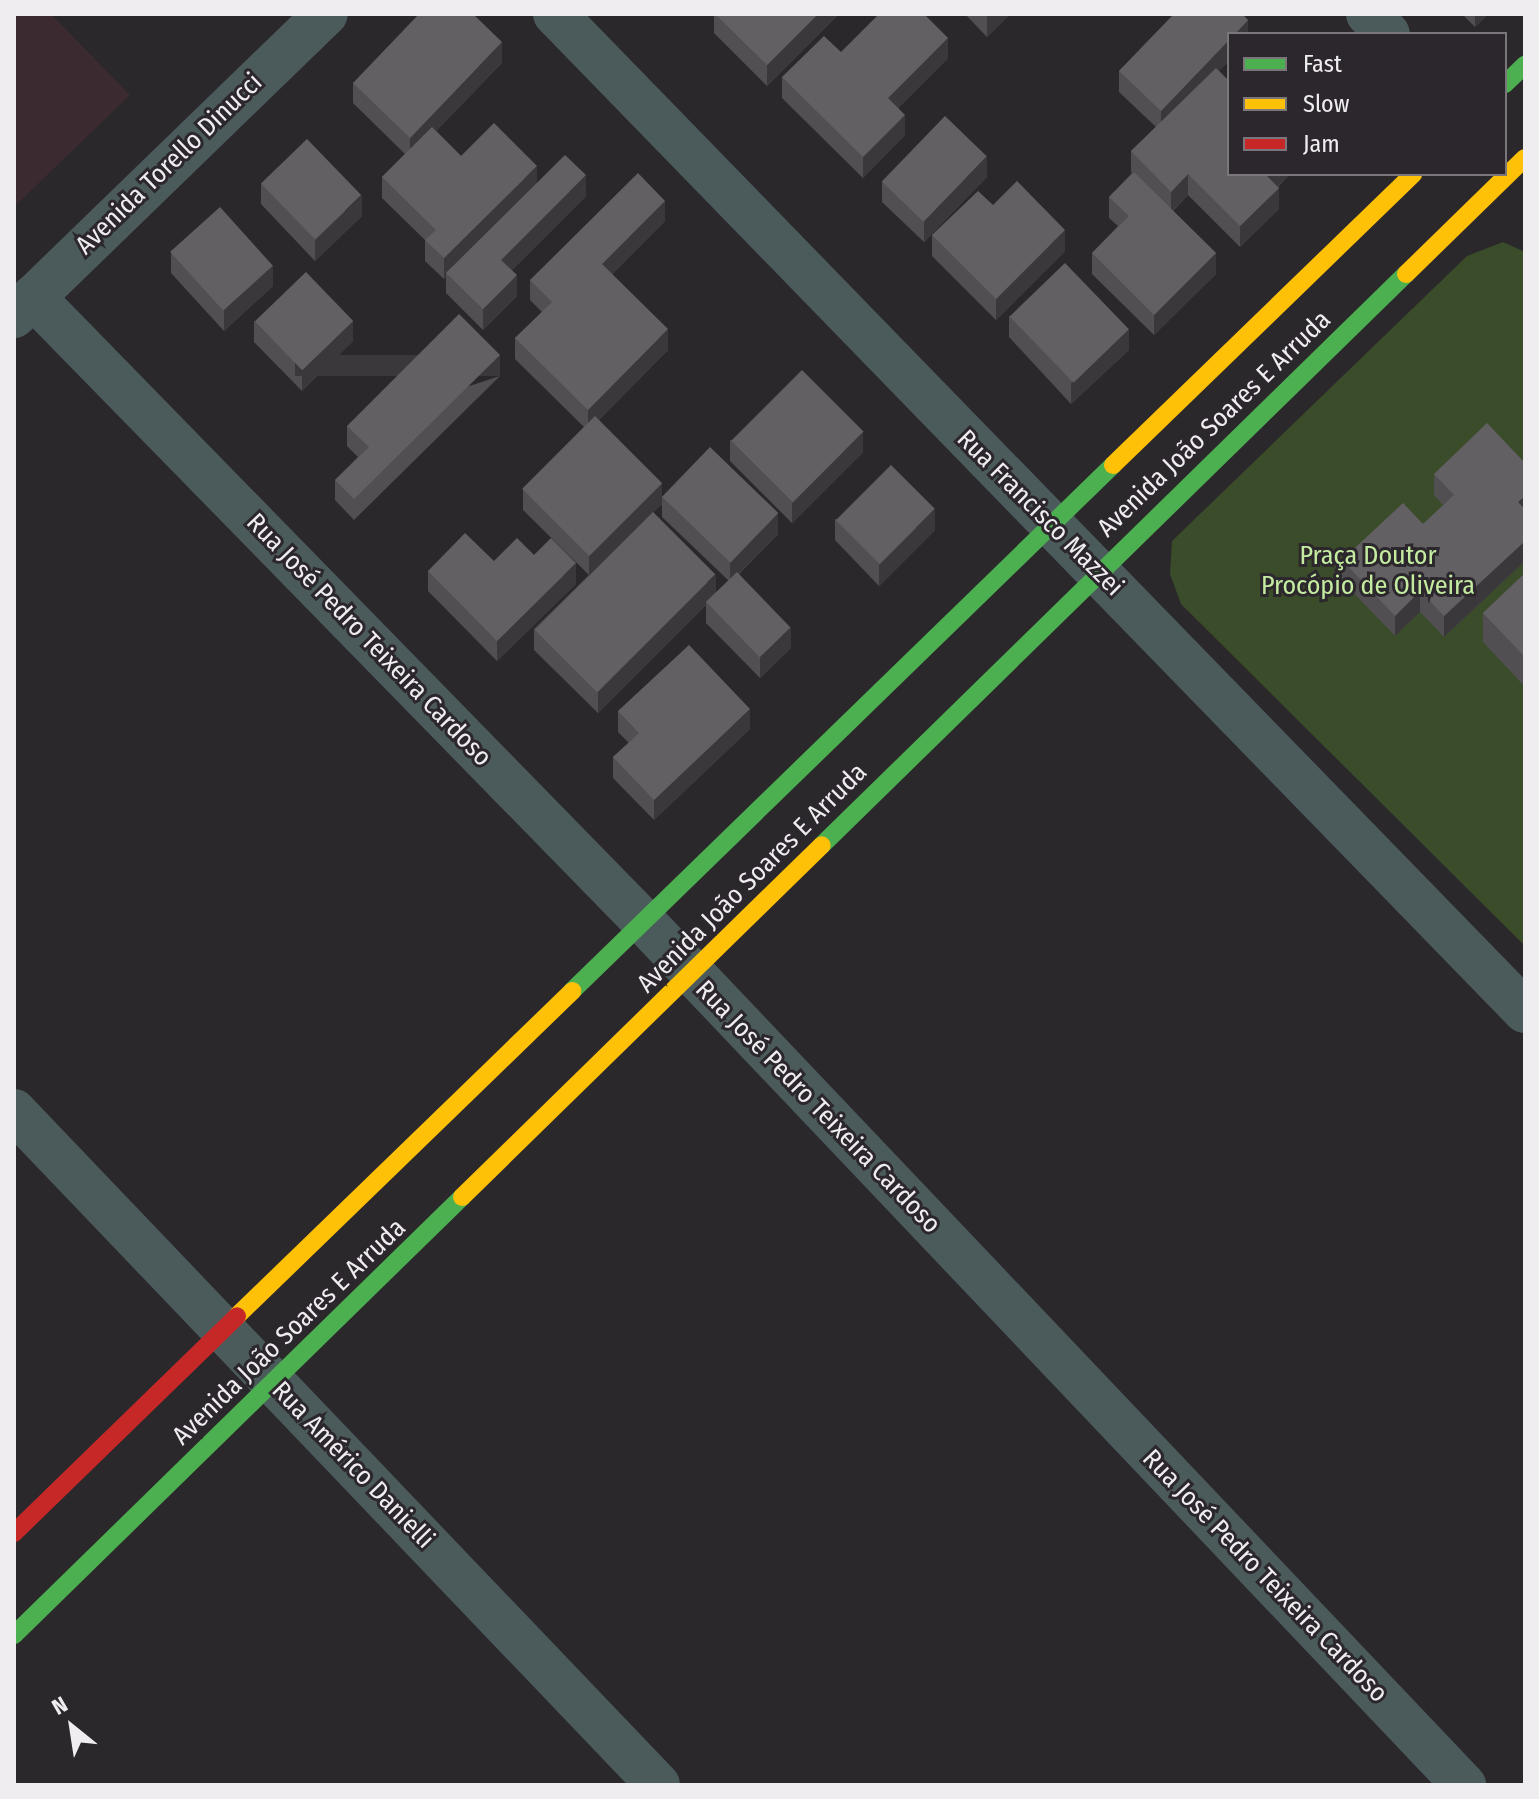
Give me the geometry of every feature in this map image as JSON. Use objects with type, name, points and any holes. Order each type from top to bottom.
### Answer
[{"type":"street","name":"Avenida Torello Dinucci","points":[[24,306],[326,14]]},
{"type":"street","name":"Rua Francisco Mazzei","points":[[555,14],[1525,1011]]},
{"type":"street","points":[[1368,14],[1386,32]]},
{"type":"street","points":[[1507,82],[1525,65]]},
{"type":"street","name":"Avenida João Soares E Arruda","points":[[14,1533],[1054,528],[1411,176]]},
{"type":"street","name":"Avenida João Soares E Arruda","points":[[14,1635],[1507,176]]},
{"type":"street","name":"Rua José Pedro Teixeira Cardoso","points":[[24,306],[646,924],[1464,1785]]},
{"type":"street","name":"Rua Américo Danielli","points":[[14,1111],[658,1785]]},
{"type":"shaded area","points":[[14,14],[51,14],[130,95],[14,207]]},
{"type":"green space","name":"Praça Doutor Procópio de Oliveira","points":[[1503,242],[1525,252],[1525,946],[1181,604],[1170,574],[1172,541],[1467,256]]},
{"type":"building","points":[[419,14],[473,14],[502,42],[410,138],[353,83]]},
{"type":"building","points":[[715,14],[818,14],[767,65]]},
{"type":"building","points":[[879,14],[924,14],[948,38],[888,98],[905,115],[863,157],[782,77],[824,36],[841,52]]},
{"type":"building","points":[[1174,14],[1242,14],[1248,20],[1237,32],[1227,32],[1227,42],[1161,111],[1119,71]]},
{"type":"building","points":[[1216,68],[1227,79],[1227,176],[1267,176],[1279,188],[1240,226],[1188,174],[1171,192],[1131,151]]},
{"type":"building","points":[[945,116],[987,156],[924,222],[882,181]]},
{"type":"building","points":[[494,123],[537,166],[444,258],[425,240],[436,230],[382,177],[432,127],[461,156]]},
{"type":"building","points":[[307,139],[361,195],[315,240],[261,183]]},
{"type":"building","points":[[565,155],[586,175],[501,260],[517,275],[483,309],[446,273]]},
{"type":"building","points":[[1134,172],[1216,253],[1154,315],[1092,253],[1129,216],[1109,197]]},
{"type":"building","points":[[638,173],[665,201],[602,264],[668,329],[588,410],[515,338],[552,302],[530,280]]},
{"type":"building","points":[[1017,181],[1065,230],[996,299],[932,235],[978,191],[993,205]]},
{"type":"building","points":[[220,207],[273,266],[223,311],[170,252]]},
{"type":"building","points":[[1065,263],[1129,329],[1074,383],[1010,316]]},
{"type":"building","points":[[306,272],[353,321],[302,370],[255,321]]},
{"type":"building","points":[[459,314],[500,355],[354,499],[335,480],[369,447],[347,426]]},
{"type":"building","points":[[802,370],[864,432],[793,502],[731,441]]},
{"type":"building","points":[[595,416],[662,483],[589,556],[522,489]]},
{"type":"building","points":[[1487,423],[1525,463],[1525,496],[1518,502],[1525,509],[1525,541],[1444,616],[1420,591],[1395,616],[1342,560],[1403,503],[1423,524],[1454,495],[1434,474]]},
{"type":"building","points":[[710,447],[778,513],[730,563],[662,497]]},
{"type":"building","points":[[891,465],[935,509],[880,564],[836,520]]},
{"type":"building","points":[[653,512],[715,574],[597,692],[535,630]]},
{"type":"building","points":[[465,533],[494,561],[517,538],[534,555],[551,538],[576,563],[497,641],[428,571]]},
{"type":"building","points":[[737,572],[790,627],[760,657],[706,602]]},
{"type":"building","points":[[1525,573],[1525,657],[1483,613]]},
{"type":"building","points":[[689,645],[750,709],[654,800],[613,757],[639,733],[618,711]]},
{"type":"traffic: fast","points":[[1507,82],[1525,65]]},
{"type":"traffic: fast","points":[[822,845],[1406,274]]},
{"type":"traffic: fast","points":[[572,991],[1113,465]]},
{"type":"traffic: fast","points":[[14,1635],[462,1197]]},
{"type":"traffic: slow","points":[[1507,176],[1525,158]]},
{"type":"traffic: slow","points":[[1113,465],[1411,176]]},
{"type":"traffic: slow","points":[[1406,274],[1507,176]]},
{"type":"traffic: slow","points":[[462,1197],[822,845]]},
{"type":"traffic: slow","points":[[237,1316],[572,991]]},
{"type":"traffic: jam","points":[[14,1533],[237,1316]]}]
